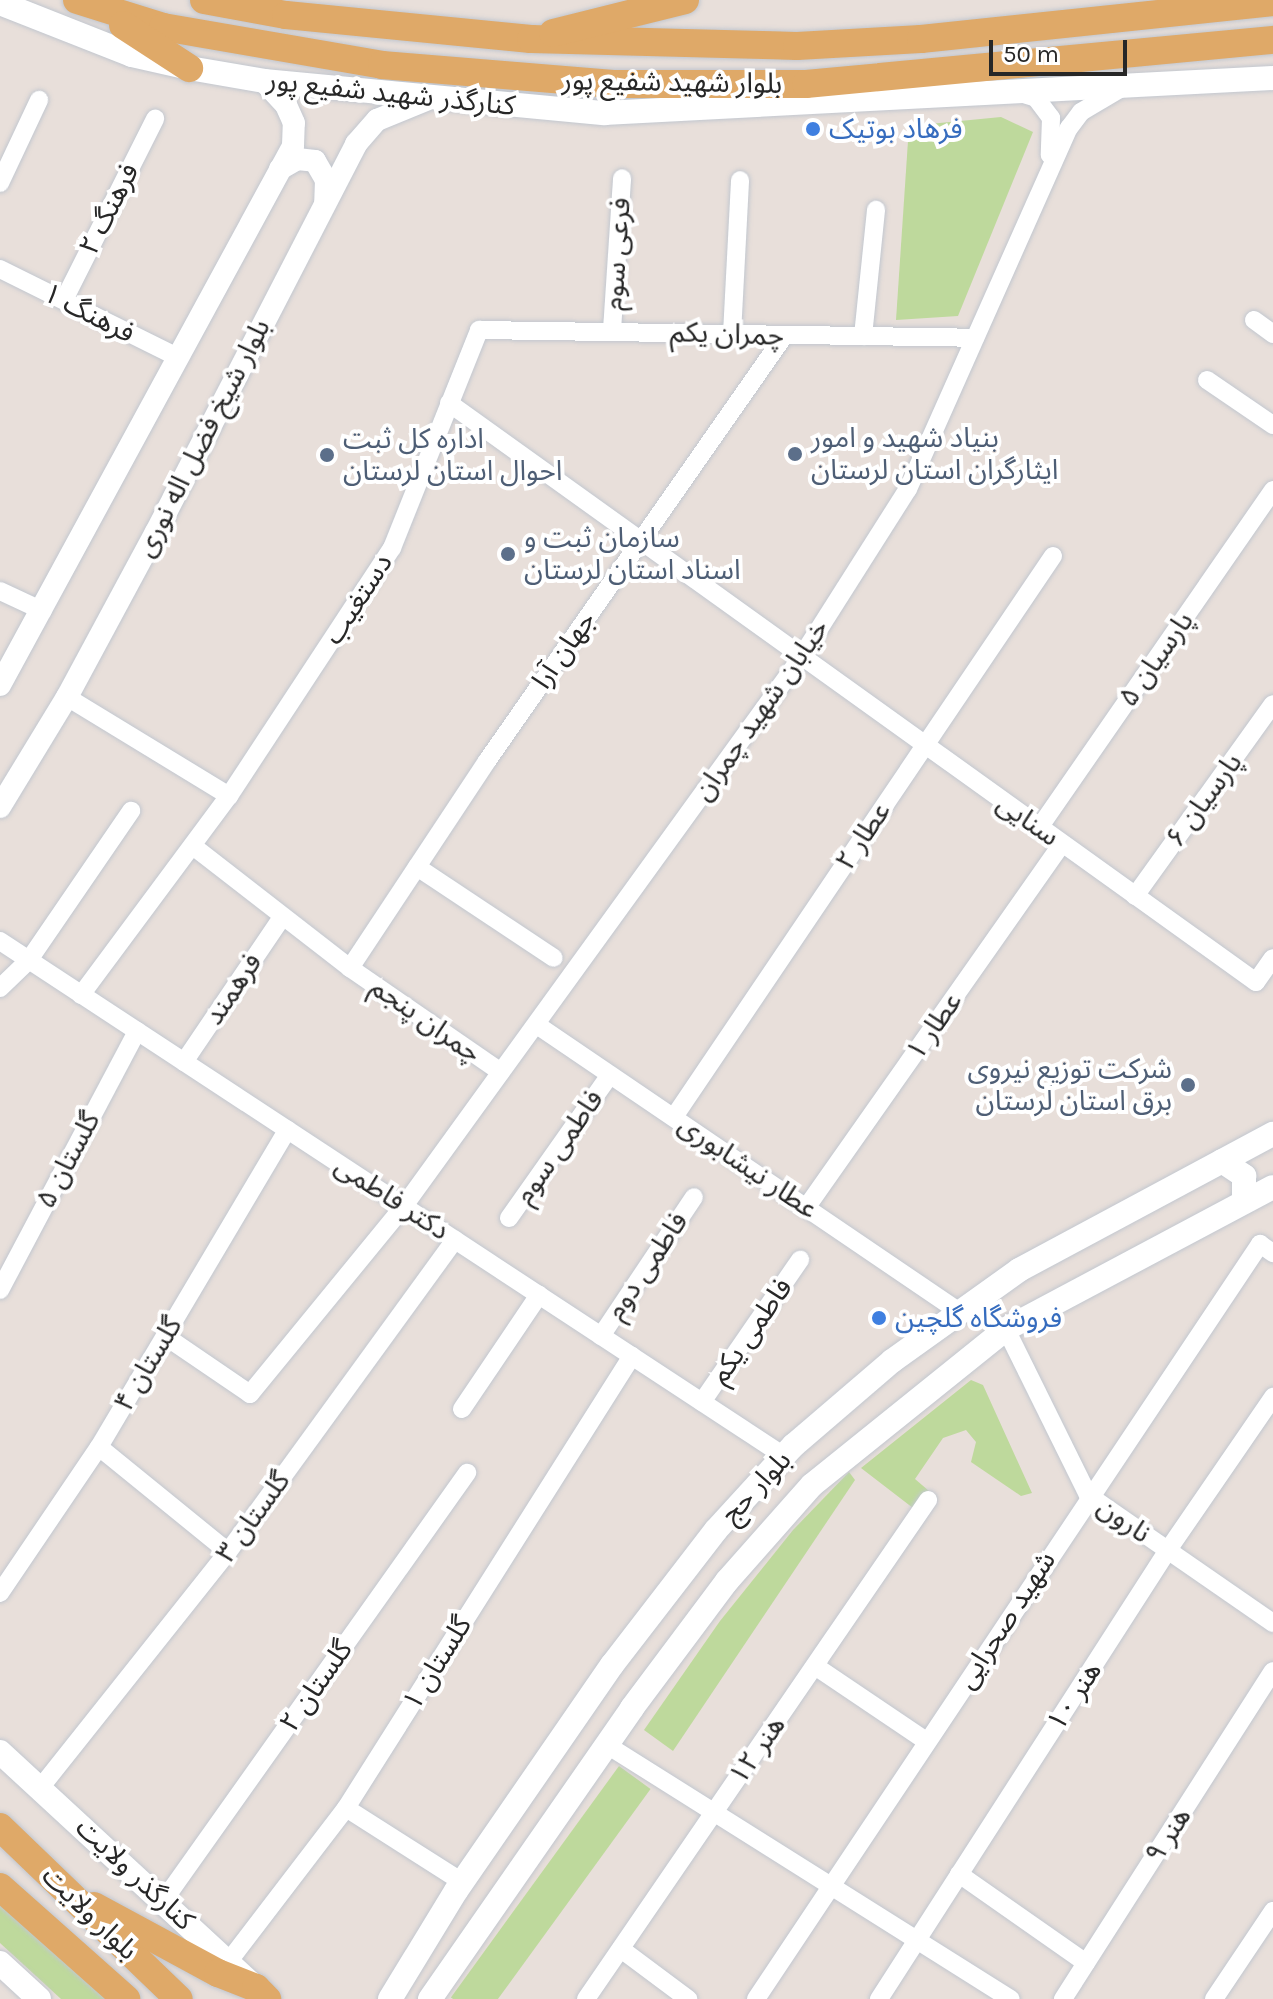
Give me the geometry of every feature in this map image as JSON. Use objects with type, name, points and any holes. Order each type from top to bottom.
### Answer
[{"type":"main road","name":"بلوار شهید شفیع پور","points":[[204,0],[286,15],[531,39],[613,45],[797,46],[921,39],[1273,2]]},
{"type":"main road","points":[[531,39],[685,0]]},
{"type":"main road","points":[[1094,0],[1152,13]]},
{"type":"main road","name":"کنارگذر شهید شفیع پور","points":[[0,3],[132,55],[189,68],[264,81],[604,113],[1273,78]]},
{"type":"main road","name":"بلوار شهید شفیع پور","points":[[86,3],[163,27],[382,65],[613,84],[806,84],[1273,40]]},
{"type":"main road","points":[[86,3],[189,68]]},
{"type":"main road","name":"بلوار حج","points":[[390,1999],[462,1882],[612,1665],[716,1530],[784,1456],[892,1361],[1019,1270],[1273,1134]]},
{"type":"main road","points":[[1222,1161],[1244,1176],[1244,1201]]},
{"type":"main road","name":"بلوار حج","points":[[430,1999],[607,1745],[727,1581],[812,1485],[1006,1329],[1273,1187]]},
{"type":"main road","name":"کنارگذر ولایت","points":[[0,1752],[262,1993]]},
{"type":"main road","name":"بلوار ولایت","points":[[0,1827],[179,1999]]},
{"type":"main road","name":"بلوار ولایت","points":[[0,1887],[126,1999]]},
{"type":"main road","points":[[75,1898],[262,1993]]},
{"type":"main road","points":[[0,1963],[39,1999]]},
{"type":"street","name":"بلوار شیخ فضل اله نوری","points":[[0,685],[43,611],[293,146],[294,123],[264,81]]},
{"type":"street","points":[[1047,173],[1081,112],[1129,85]]},
{"type":"street","points":[[1019,93],[1036,98],[1051,118],[1047,173]]},
{"type":"street","name":"بلوار شیخ فضل اله نوری","points":[[0,807],[67,697],[356,144],[377,120],[431,98]]},
{"type":"street","points":[[0,183],[39,100]]},
{"type":"street","name":"فرهنگ ۲","points":[[64,300],[155,119]]},
{"type":"street","points":[[280,169],[297,159],[315,161],[326,180],[325,204]]},
{"type":"street","name":"خیابان شهید چمران","points":[[165,1336],[250,1394],[404,1206],[800,659],[908,489],[1047,173]]},
{"type":"street","name":"فرعی سوم","points":[[612,330],[622,178]]},
{"type":"street","points":[[732,334],[740,180]]},
{"type":"street","points":[[863,336],[876,210]]},
{"type":"street","name":"فرهنگ ۱","points":[[0,269],[179,358]]},
{"type":"street","points":[[1254,320],[1273,334]]},
{"type":"street","name":"چمران یکم","points":[[479,330],[975,338]]},
{"type":"street","name":"دستغیب","points":[[81,995],[175,863],[194,847],[392,548],[479,330]]},
{"type":"street","name":"جهان آرا","points":[[350,968],[639,540],[784,336]]},
{"type":"street","points":[[1207,380],[1273,425]]},
{"type":"street","name":"سنایی","points":[[449,403],[800,659],[1256,982],[1273,958]]},
{"type":"street","name":"پارسیان ۵","points":[[1039,828],[1273,490]]},
{"type":"street","name":"عطار ۲","points":[[674,1117],[1053,556]]},
{"type":"street","points":[[0,591],[43,611]]},
{"type":"street","points":[[67,697],[229,796]]},
{"type":"street","name":"پارسیان ۶","points":[[1135,896],[1273,704]]},
{"type":"street","points":[[0,988],[29,960],[131,811]]},
{"type":"street","name":"عطار ۱","points":[[806,1208],[1062,844]]},
{"type":"street","name":"چمران پنجم","points":[[194,847],[350,968],[501,1072]]},
{"type":"street","points":[[417,867],[554,958]]},
{"type":"street","name":"فرهمند","points":[[184,1062],[282,917]]},
{"type":"street","name":"دکتر فاطمی","points":[[0,941],[784,1456]]},
{"type":"street","name":"عطار نیشابوری","points":[[537,1025],[958,1311]]},
{"type":"street","name":"گلستان ۵","points":[[0,1290],[137,1031]]},
{"type":"street","name":"فاطمی سوم","points":[[509,1218],[610,1075]]},
{"type":"street","name":"گلستان ۴","points":[[0,1593],[99,1447],[287,1130]]},
{"type":"street","name":"فاطمی دوم","points":[[601,1336],[694,1197]]},
{"type":"street","name":"گلستان ۳","points":[[41,1787],[228,1552],[455,1240]]},
{"type":"street","name":"شهید صحرایی","points":[[756,1999],[1088,1495],[1266,1248]]},
{"type":"street","name":"فاطمی یکم","points":[[702,1402],[800,1260]]},
{"type":"street","points":[[462,1409],[539,1295]]},
{"type":"street","name":"نارون","points":[[1006,1329],[1088,1495],[1273,1623]]},
{"type":"street","name":"گلستان ۱","points":[[229,1961],[346,1808],[632,1356]]},
{"type":"street","name":"هنر ۱۰","points":[[879,1999],[1168,1550],[1273,1397]]},
{"type":"street","points":[[99,1447],[228,1552]]},
{"type":"street","name":"گلستان ۲","points":[[164,1900],[467,1473]]},
{"type":"street","name":"هنر ۱۲","points":[[586,1999],[928,1500]]},
{"type":"street","points":[[815,1666],[926,1741]]},
{"type":"street","name":"هنر ۹","points":[[1063,1999],[1273,1671]]},
{"type":"street","points":[[607,1745],[1011,1999]]},
{"type":"street","points":[[346,1808],[462,1882]]},
{"type":"street","points":[[959,1874],[1086,1963]]},
{"type":"street","points":[[1221,1997],[1273,1911]]},
{"type":"street","points":[[621,1949],[688,1999]]},
{"type":"green space","points":[[1001,117],[1033,132],[958,316],[896,320],[909,126]]},
{"type":"green space","points":[[971,1380],[983,1385],[1032,1493],[1021,1496],[971,1462],[976,1442],[966,1430],[943,1438],[915,1479],[929,1491],[913,1508],[861,1468]]},
{"type":"green space","points":[[849,1472],[855,1480],[673,1751],[644,1730],[720,1621],[793,1530]]},
{"type":"green space","points":[[619,1766],[651,1789],[498,1999],[451,1997]]},
{"type":"green space","points":[[0,1900],[110,1999],[61,1999],[0,1943]]},
{"type":"place","name":"فرهاد بوتیک","points":[[813,129]]},
{"type":"place","name":"بنیاد شهید و امور ایثارگران استان لرستان","points":[[795,454]]},
{"type":"place","name":"اداره کل ثبت احوال استان لرستان","points":[[327,455]]},
{"type":"place","name":"سازمان ثبت و اسناد استان لرستان","points":[[508,554]]},
{"type":"place","name":"شرکت توزیع نیروی برق استان لرستان","points":[[1188,1085]]},
{"type":"place","name":"فروشگاه گلچین","points":[[879,1318]]}]
